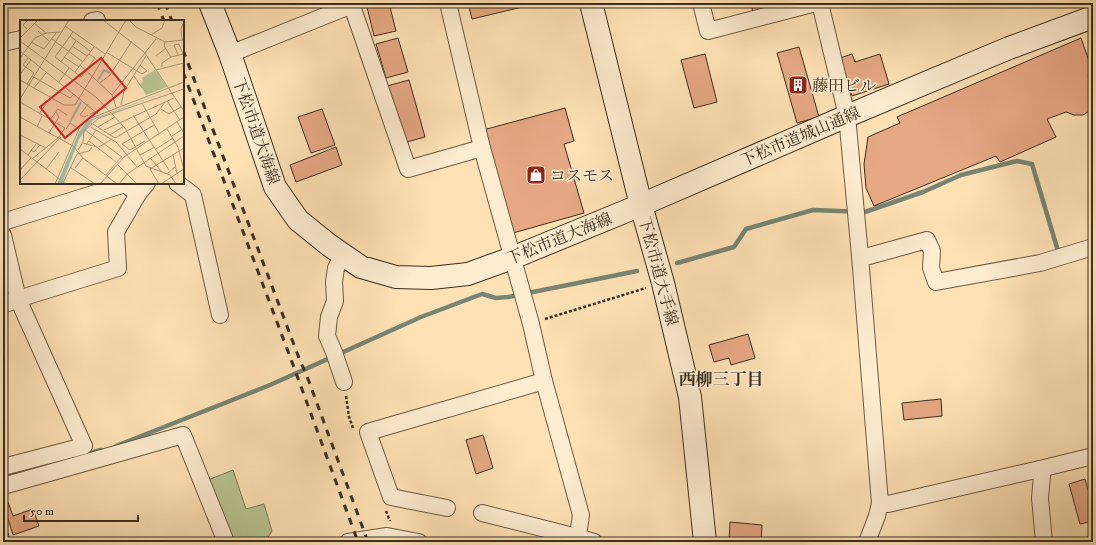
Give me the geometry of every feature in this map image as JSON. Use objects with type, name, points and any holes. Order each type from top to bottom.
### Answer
[{"type":"street","name":"下松市道大海線","points":[[210,3],[230,54],[274,187],[298,220],[329,245],[361,267],[396,277],[431,278],[468,274],[512,258],[641,205]]},
{"type":"street","points":[[448,3],[482,148],[531,324],[544,381],[581,515],[577,539]]},
{"type":"street","name":"下松市道大手線","points":[[591,3],[641,205],[664,283],[690,397],[705,542]]},
{"type":"street","points":[[701,3],[708,31],[816,3]]},
{"type":"street","points":[[820,3],[847,116],[860,256],[880,503],[877,516],[867,542]]},
{"type":"street","points":[[230,54],[351,4],[408,168],[482,148]]},
{"type":"street","name":"下松市道城山通線","points":[[641,205],[1009,48],[1093,17]]},
{"type":"street","points":[[3,43],[20,39]]},
{"type":"street","points":[[3,222],[125,184],[142,189],[116,232],[118,268],[10,302]]},
{"type":"street","points":[[178,184],[193,195],[220,315]]},
{"type":"street","points":[[3,235],[10,302],[84,446],[3,467]]},
{"type":"street","points":[[860,256],[869,256],[927,240],[932,251],[932,268],[936,282],[1040,263],[1093,246]]},
{"type":"street","points":[[343,255],[336,268],[334,301],[329,317],[327,336],[344,382]]},
{"type":"street","points":[[447,508],[391,497],[368,432],[544,381]]},
{"type":"street","points":[[3,486],[183,435],[226,542]]},
{"type":"street","points":[[880,503],[888,504],[1040,470],[1093,456]]},
{"type":"street","points":[[1040,470],[1042,476],[1040,498],[1044,542]]},
{"type":"street","points":[[482,513],[577,539],[594,542]]},
{"type":"street","points":[[348,542],[387,536],[419,542]]},
{"type":"path","points":[[531,324],[664,283]]},
{"type":"green space","points":[[233,470],[246,509],[264,504],[272,531],[265,542],[232,542],[208,480]]},
{"type":"building","points":[[366,3],[389,3],[396,31],[374,36]]},
{"type":"building","points":[[468,3],[539,3],[472,19]]},
{"type":"building","points":[[751,3],[770,3],[771,8],[753,13]]},
{"type":"building","points":[[398,38],[408,72],[386,78],[376,44]]},
{"type":"building","points":[[1081,38],[1089,61],[1093,60],[1093,74],[1088,75],[1093,89],[1093,107],[1091,110],[1083,115],[1074,115],[1066,112],[1047,119],[1056,137],[1000,162],[996,156],[874,206],[866,188],[864,164],[868,137],[900,123],[897,117]]},
{"type":"building","name":"藤田ビル","points":[[799,47],[819,117],[797,123],[777,53]]},
{"type":"building","points":[[705,54],[717,102],[694,108],[681,60]]},
{"type":"building","points":[[852,54],[855,62],[880,54],[889,84],[852,96],[840,58]]},
{"type":"building","points":[[409,80],[425,137],[403,143],[387,86]]},
{"type":"building","points":[[565,108],[574,141],[564,144],[584,213],[513,233],[483,130]]},
{"type":"building","points":[[322,109],[335,145],[311,153],[298,117]]},
{"type":"building","points":[[336,147],[342,165],[296,182],[290,165]]},
{"type":"building","points":[[748,334],[755,358],[731,365],[729,358],[714,362],[709,345]]},
{"type":"building","points":[[941,399],[942,416],[904,420],[902,403]]},
{"type":"building","points":[[483,435],[493,468],[476,474],[466,440]]},
{"type":"building","points":[[1085,479],[1093,507],[1093,521],[1080,524],[1069,484]]},
{"type":"building","points":[[8,502],[13,516],[33,509],[39,526],[13,535],[8,519],[3,521],[3,504]]},
{"type":"building","points":[[730,522],[762,525],[761,542],[729,542]]},
{"type":"building","points":[[5,525],[10,539],[3,542],[3,526]]},
{"type":"building","points":[[901,538],[917,542],[900,542]]},
{"type":"waterway","points":[[677,263],[734,247],[746,229],[813,210],[865,212],[923,192],[961,175],[1017,161],[1032,164],[1058,251],[1061,250]]},
{"type":"waterway","points":[[116,446],[270,385],[421,317],[482,294],[496,298],[508,297],[637,271]]},
{"type":"waterway","points":[[3,476],[101,450]]},
{"type":"railway","points":[[157,3],[164,20]]},
{"type":"railway","points":[[165,3],[172,20]]},
{"type":"railway","points":[[184,53],[308,379],[368,542]]},
{"type":"railway","points":[[184,75],[358,542]]},
{"type":"place","name":"藤田ビル","points":[[798,85]]},
{"type":"place","name":"コスモス","points":[[536,175]]},
{"type":"district","name":"西柳三丁目","points":[[721,379]]}]
